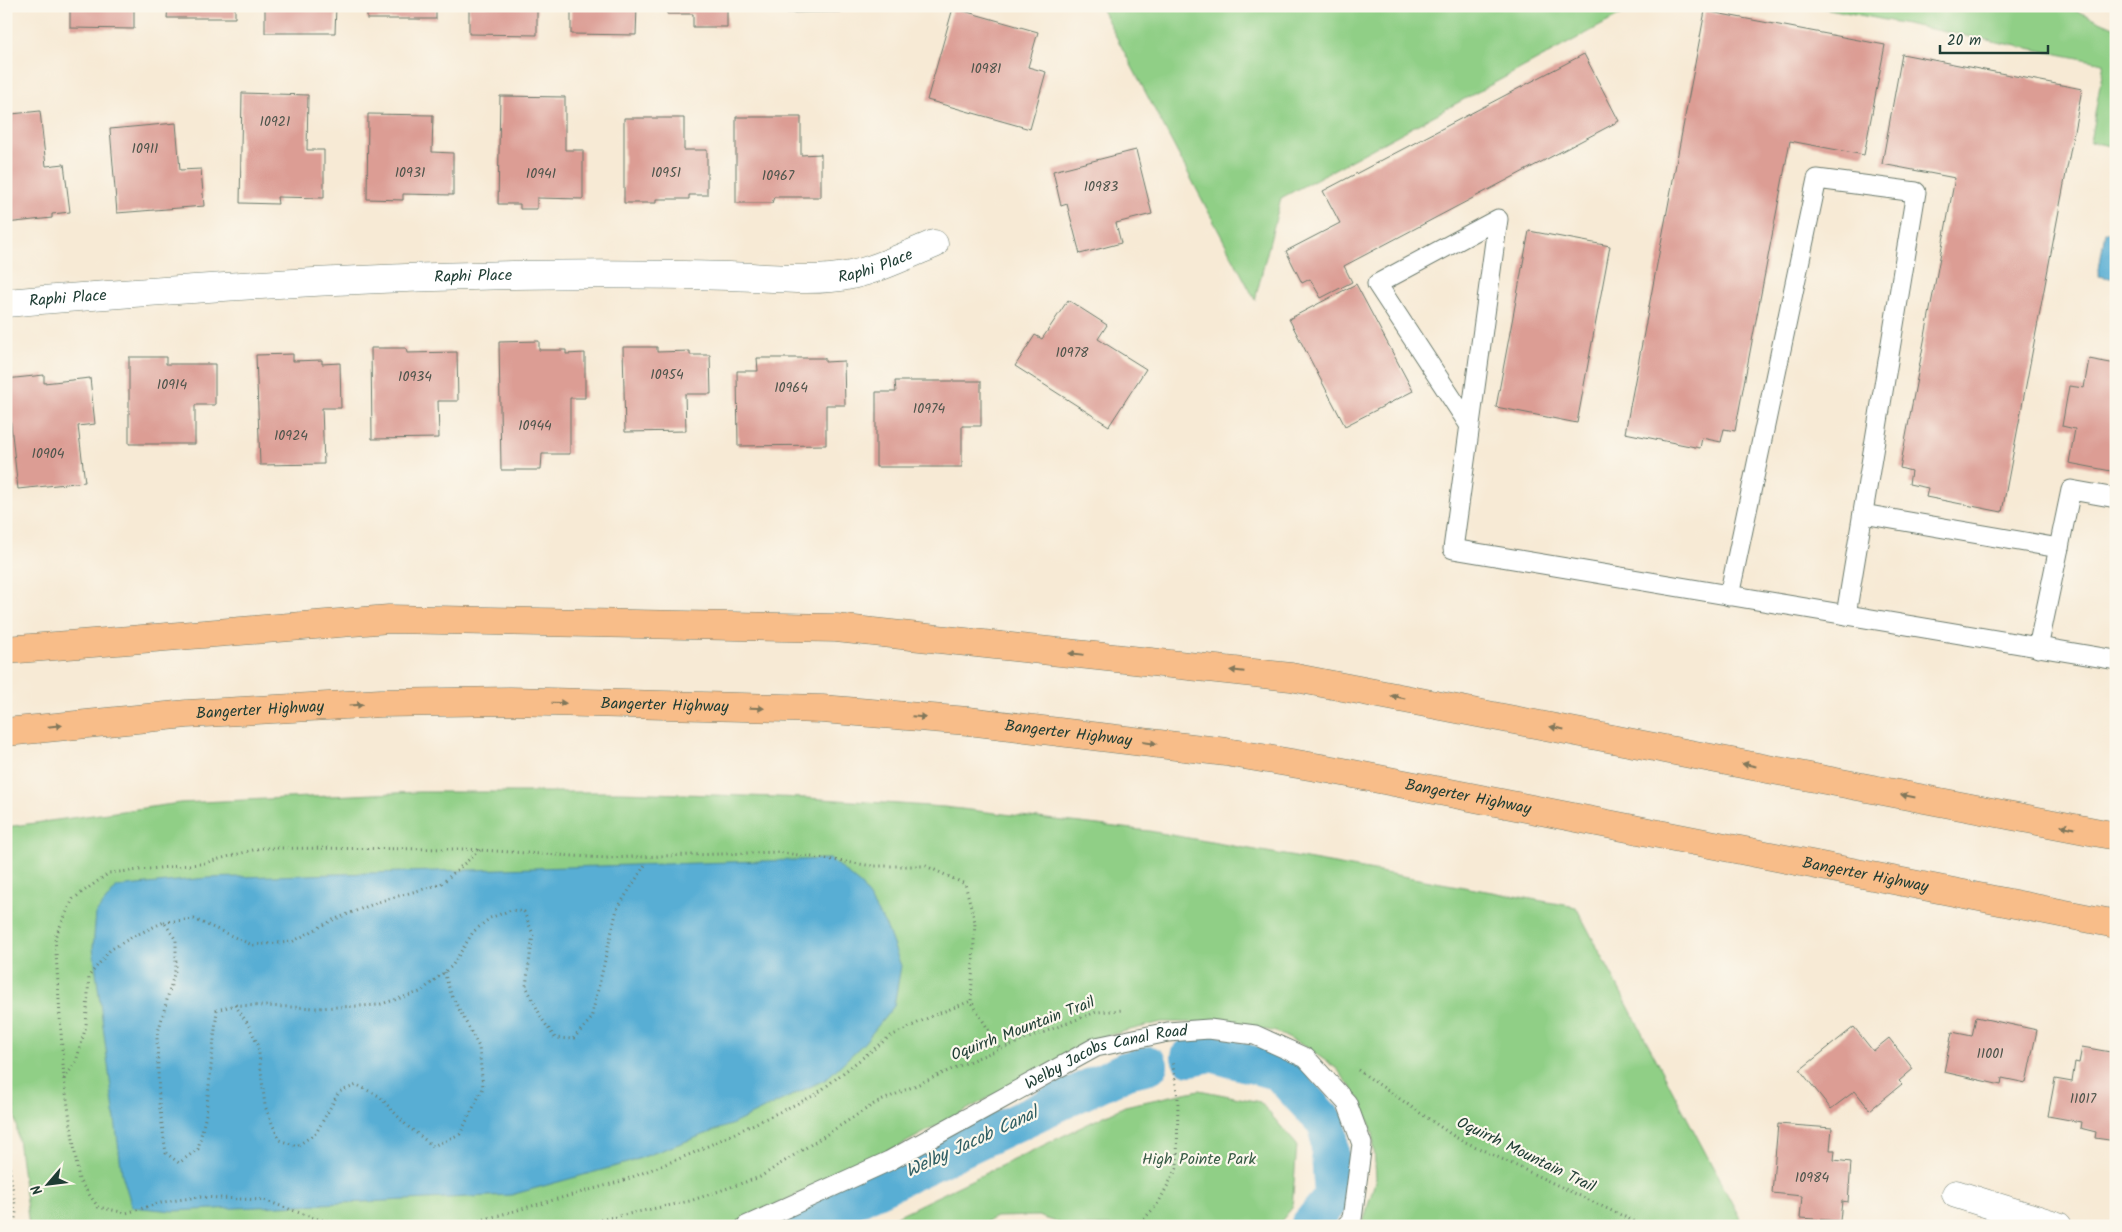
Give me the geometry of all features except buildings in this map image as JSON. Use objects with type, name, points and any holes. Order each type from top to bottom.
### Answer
[{"type":"highway","points":[[6,650],[390,619],[836,628],[1291,677],[2116,836]]},
{"type":"highway","name":"Bangerter Highway","points":[[6,732],[187,714],[381,704],[510,701],[822,709],[968,721],[1226,752],[1333,770],[2116,924]]},
{"type":"street","name":"Raphi Place","points":[[6,303],[265,284],[404,277],[563,274],[835,278],[867,271],[934,244]]},
{"type":"street","points":[[1956,1194],[2058,1226]]},
{"type":"lane","points":[[1729,596],[1817,179],[1916,192],[1846,615]]},
{"type":"lane","points":[[1470,426],[1377,284],[1498,219],[1454,549],[2116,660]]},
{"type":"lane","points":[[2038,648],[2071,490],[2116,498]]},
{"type":"lane","points":[[1863,514],[2059,548]]},
{"type":"lane","name":"Welby Jacobs Canal Road","points":[[746,1226],[889,1162],[1096,1047],[1168,1032],[1209,1029],[1254,1035],[1306,1058],[1347,1103],[1362,1144],[1352,1219],[1346,1226]]},
{"type":"path","points":[[347,1226],[314,1218],[264,1200],[198,1197],[164,1202],[126,1212],[98,1208],[79,1180],[64,1079],[55,937],[73,899],[109,872],[200,864],[262,848],[481,850],[605,858],[778,852],[873,866],[926,866],[965,884],[974,922],[971,1001],[1000,1049]]},
{"type":"path","points":[[64,1079],[76,1062],[86,1026],[89,976],[110,950],[134,936],[164,922],[194,919],[252,945],[292,942],[333,920],[381,901],[441,884],[481,850]]},
{"type":"path","points":[[164,922],[176,940],[176,967],[157,1036],[159,1103],[166,1152],[179,1163],[198,1149],[206,1114],[217,1010],[235,1005],[318,1008],[378,1005],[420,992],[452,966],[472,932],[490,918],[511,910],[524,912],[533,934],[526,986],[542,1019],[555,1038],[573,1039],[591,1019],[617,909],[645,865]]},
{"type":"path","points":[[235,1005],[248,1024],[258,1046],[265,1106],[279,1140],[297,1146],[316,1133],[339,1092],[357,1085],[379,1096],[406,1125],[432,1146],[460,1134],[483,1088],[479,1047],[451,994],[444,972]]},
{"type":"path","points":[[460,1226],[622,1181],[691,1154],[815,1095],[889,1037],[932,1016],[971,1001]]},
{"type":"path","name":"Oquirrh Mountain Trail","points":[[571,1226],[690,1201],[760,1176],[874,1104],[1000,1049],[1096,1012],[1126,1010]]},
{"type":"path","points":[[1137,1226],[1156,1205],[1177,1168],[1178,1098],[1168,1032]]},
{"type":"path","name":"Oquirrh Mountain Trail","points":[[1351,1065],[1455,1137],[1644,1226]]},
{"type":"path","points":[[6,1143],[16,1212],[14,1226]]},
{"type":"green space","points":[[1100,6],[1637,6],[1281,198],[1255,300]]},
{"type":"green space","points":[[1814,6],[2065,6],[2116,28],[2116,147],[2090,142],[2104,63]]},
{"type":"green space","points":[[418,792],[620,792],[807,798],[944,807],[1149,831],[1576,907],[1744,1226],[1362,1226],[1376,1178],[1373,1133],[1361,1101],[1337,1069],[1306,1047],[1276,1032],[1233,1023],[1162,1022],[1102,1037],[890,1151],[730,1226],[29,1226],[6,1043],[6,827],[180,803]]},
{"type":"green space","name":"High Pointe Park","points":[[1199,1090],[1260,1102],[1297,1145],[1292,1208],[1277,1226],[1069,1226],[1038,1216],[996,1217],[977,1226],[876,1226],[1125,1106]]},
{"type":"water","points":[[2105,232],[2116,234],[2116,279],[2098,276]]},
{"type":"water","points":[[830,859],[862,886],[887,928],[901,966],[894,1006],[864,1043],[826,1079],[733,1124],[627,1163],[511,1195],[173,1211],[132,1207],[122,1174],[93,948],[96,913],[117,887],[207,878]]},
{"type":"waterway","name":"Welby Jacob Canal","points":[[1190,1057],[1211,1053],[1279,1072],[1328,1125],[1333,1197],[1309,1226]]},
{"type":"waterway","name":"Welby Jacob Canal","points":[[798,1226],[1127,1070],[1149,1065]]}]
